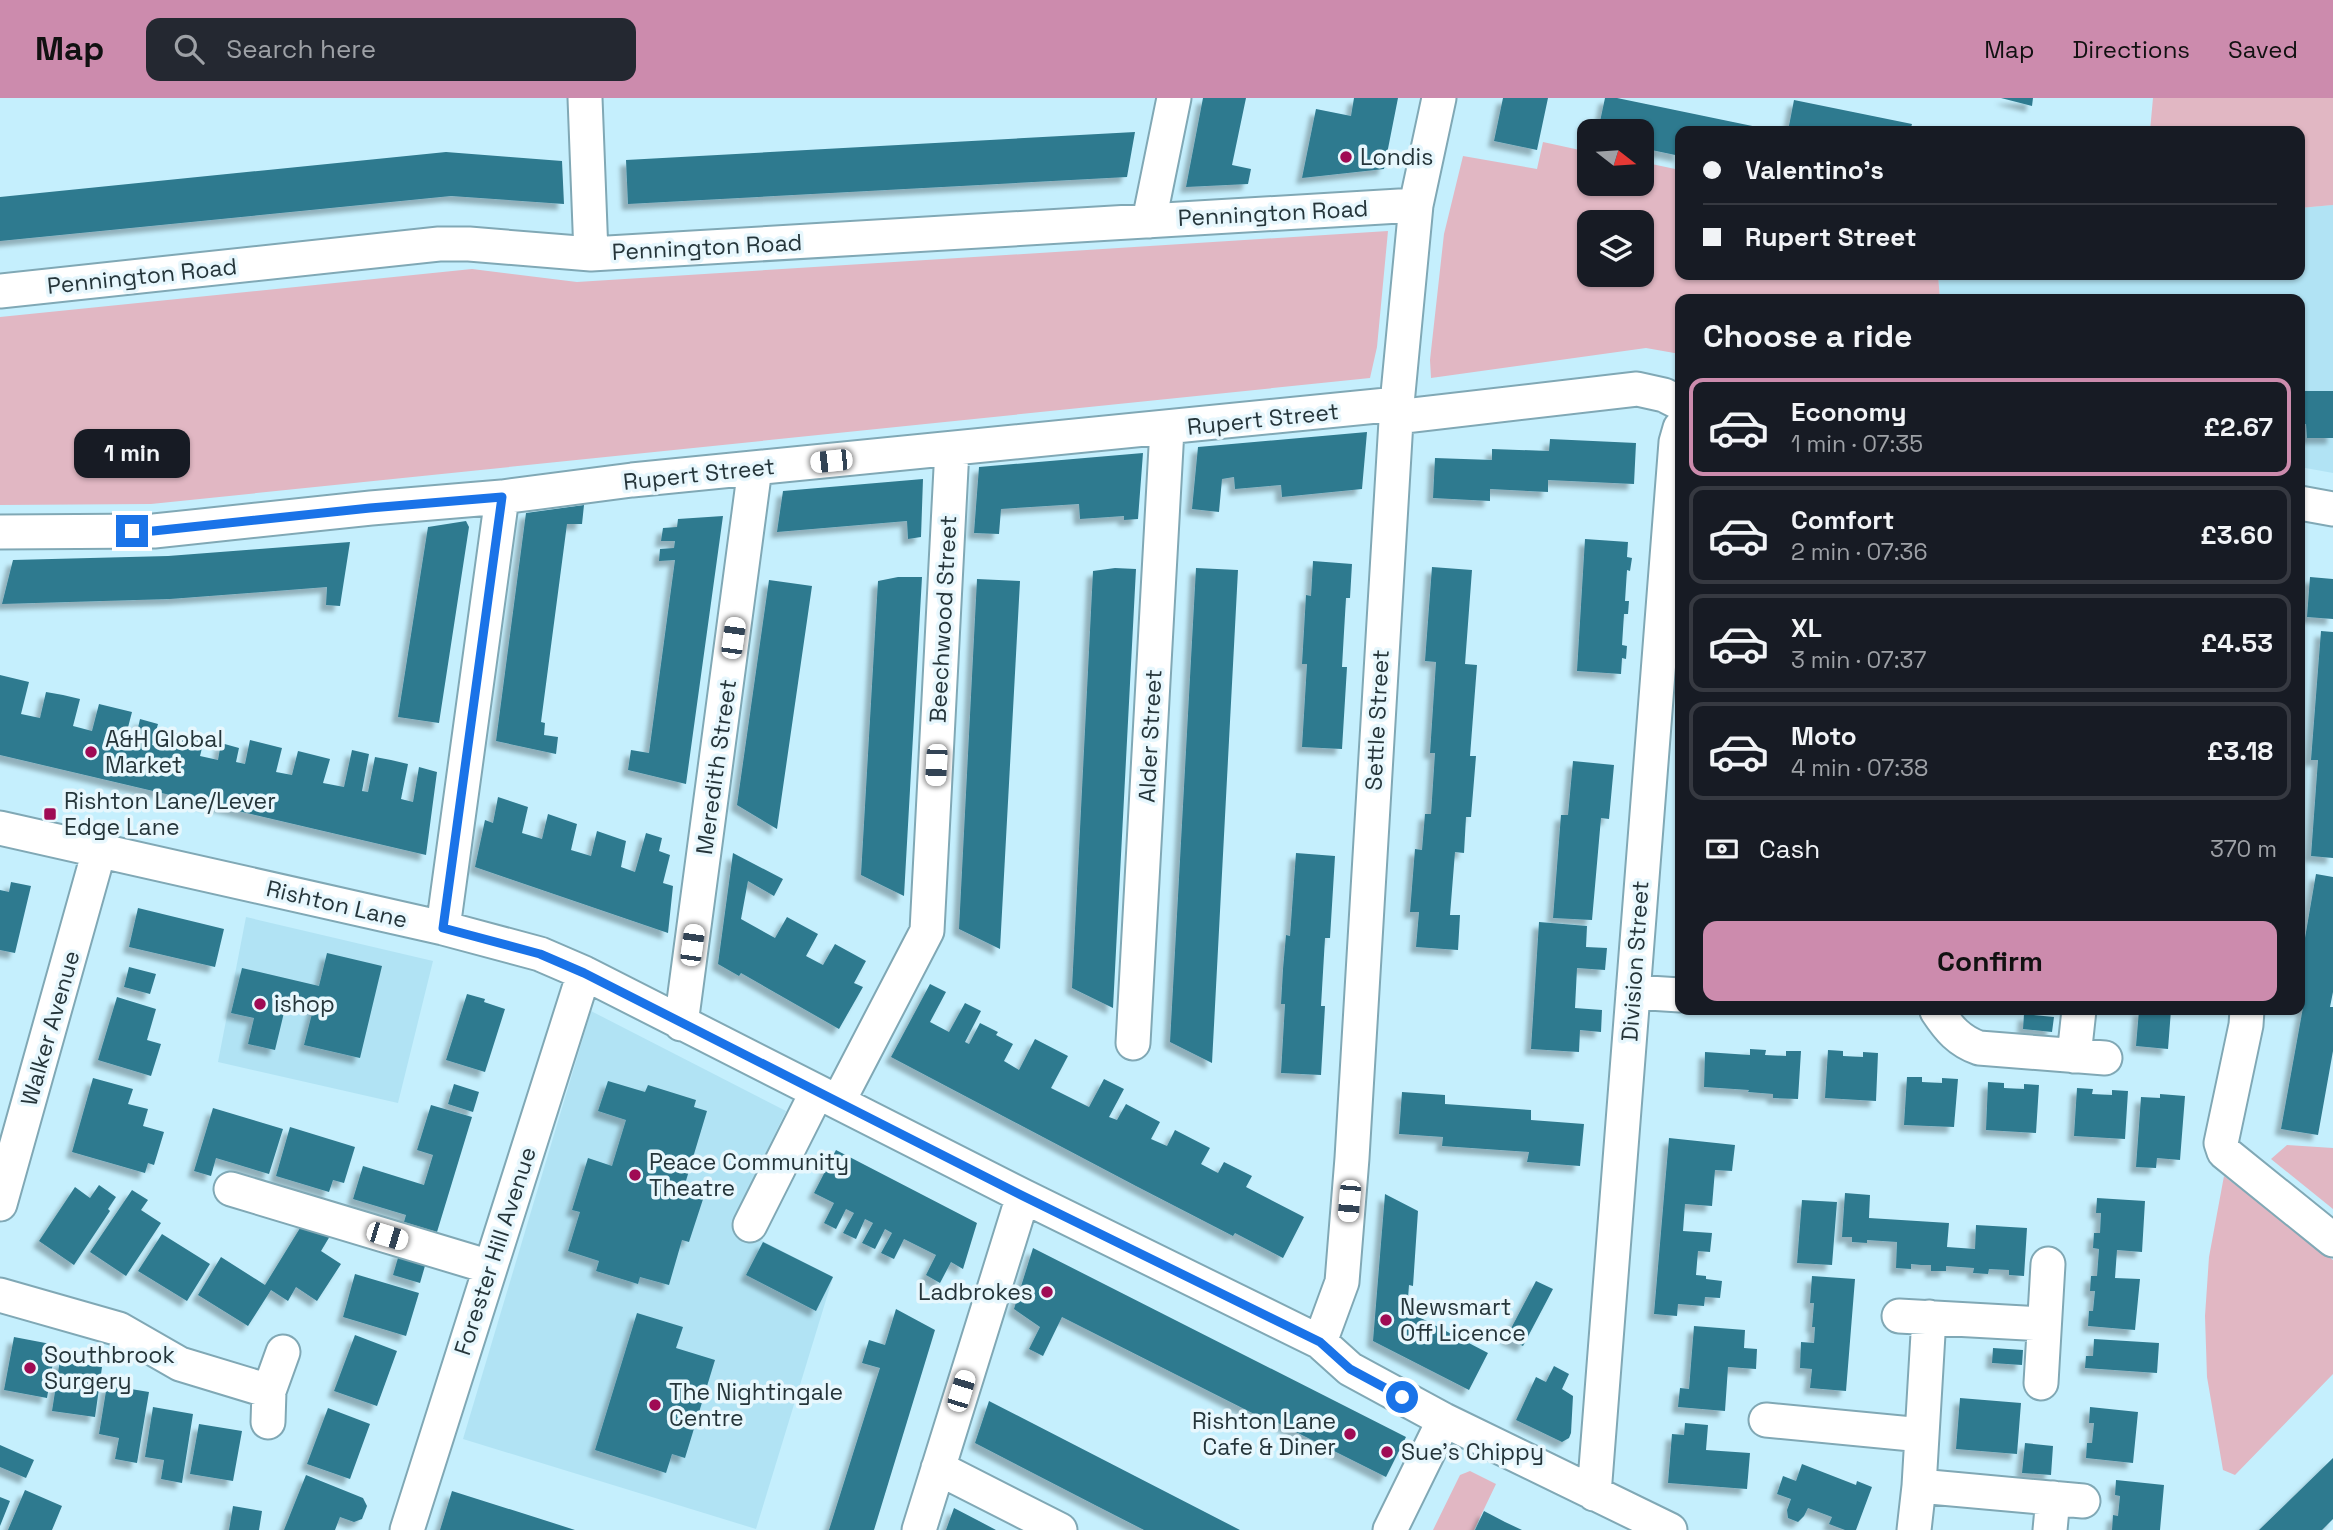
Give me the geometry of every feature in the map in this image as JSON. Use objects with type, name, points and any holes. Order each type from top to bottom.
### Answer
[{"type":"street","points":[[585,98],[591,254]]},
{"type":"street","points":[[1149,221],[1174,98]]},
{"type":"street","name":"Settle Street","points":[[1320,1342],[1342,1282],[1397,400],[1415,217],[1439,98]]},
{"type":"street","name":"Pennington Road","points":[[0,291],[439,244],[591,254],[1149,221],[1415,217]]},
{"type":"street","name":"Rupert Street","points":[[0,532],[153,531],[502,497],[755,468],[1167,429],[1397,400],[1637,389],[1675,400]]},
{"type":"street","name":"Alder Street","points":[[1133,1043],[1167,429]]},
{"type":"street","name":"Beechwood Street","points":[[750,1225],[928,931],[952,449]]},
{"type":"street","name":"Division Street","points":[[1594,1494],[1675,455]]},
{"type":"street","name":"Meredith Street","points":[[681,1024],[755,468]]},
{"type":"street","points":[[443,928],[502,497]]},
{"type":"street","points":[[2305,504],[2333,509]]},
{"type":"street","name":"Rishton Lane","points":[[0,828],[443,928],[540,954],[584,973],[1023,1196],[1320,1342],[1350,1369],[1444,1420],[1670,1530]]},
{"type":"street","name":"Walker Avenue","points":[[0,1205],[99,851]]},
{"type":"street","name":"Forester Hill Avenue","points":[[407,1530],[584,973]]},
{"type":"street","points":[[1633,992],[1675,995]]},
{"type":"street","points":[[1936,1015],[1965,1043],[1979,1048],[2090,1057],[2080,1015]]},
{"type":"street","points":[[2247,1015],[2221,1143],[2224,1152],[2333,1240]]},
{"type":"street","points":[[232,1189],[490,1267]]},
{"type":"street","points":[[919,1530],[1023,1196]]},
{"type":"street","points":[[2041,1383],[2048,1264]]},
{"type":"street","points":[[0,1294],[119,1329],[180,1364],[268,1407],[283,1352]]},
{"type":"street","points":[[1914,1530],[1922,1435],[1914,1317],[2044,1324]]},
{"type":"street","points":[[1390,1530],[1444,1420]]},
{"type":"street","points":[[1766,1420],[1922,1435]]},
{"type":"street","points":[[938,1468],[1060,1530]]},
{"type":"street","points":[[1919,1486],[2062,1510]]},
{"type":"shaded area","points":[[2153,98],[2333,98],[2333,205],[2305,208],[2305,126],[2150,126]]},
{"type":"shaded area","points":[[1543,142],[1577,149],[1577,196],[1654,196],[1654,165],[1675,169],[1675,280],[1938,280],[1940,294],[1675,294],[1675,353],[1646,348],[1431,378],[1430,360],[1444,234],[1463,156],[1537,169]]},
{"type":"shaded area","points":[[2333,205],[2333,473],[2305,468],[2305,294],[1940,294],[1938,280],[2305,280],[2305,208]]},
{"type":"shaded area","points":[[1388,231],[1377,347],[1370,378],[151,504],[0,505],[0,317],[472,269],[577,282]]},
{"type":"shaded area","points":[[246,917],[433,961],[398,1103],[218,1062]]},
{"type":"shaded area","points":[[591,1011],[786,1111],[731,1225],[833,1277],[756,1529],[463,1439]]},
{"type":"shaded area","points":[[2287,1145],[2333,1148],[2333,1209],[2271,1159]]},
{"type":"shaded area","points":[[2224,1176],[2333,1260],[2333,1374],[2235,1475],[2223,1470],[2207,1377],[2205,1316],[2209,1257]]},
{"type":"shaded area","points":[[1470,1471],[1496,1484],[1474,1530],[1433,1530],[1460,1475]]},
{"type":"building","points":[[1203,98],[1246,98],[1232,165],[1251,169],[1248,184],[1186,187]]},
{"type":"building","points":[[1354,98],[1398,98],[1384,169],[1302,178],[1316,109],[1351,116]]},
{"type":"building","points":[[1503,98],[1548,98],[1537,150],[1494,141]]},
{"type":"building","points":[[1605,98],[1617,98],[1752,126],[1675,126],[1675,155],[1654,151],[1654,119],[1601,119]]},
{"type":"building","points":[[2001,98],[2033,98],[2032,106]]},
{"type":"building","points":[[1794,100],[1912,124],[1911,126],[1789,126]]},
{"type":"building","points":[[1135,132],[1127,177],[628,204],[626,160]]},
{"type":"building","points":[[446,152],[562,161],[564,204],[451,196],[0,241],[0,197]]},
{"type":"building","points":[[2305,391],[2333,391],[2333,438],[2307,438]]},
{"type":"building","points":[[1367,432],[1362,489],[1282,497],[1281,485],[1235,489],[1234,477],[1222,479],[1219,512],[1192,509],[1198,447]]},
{"type":"building","points":[[1550,439],[1636,443],[1634,484],[1548,480],[1548,492],[1490,489],[1490,501],[1433,498],[1435,458],[1492,460],[1492,449],[1549,451]]},
{"type":"building","points":[[1143,453],[1138,519],[1124,520],[1124,516],[1080,519],[1079,504],[1001,509],[999,534],[974,533],[979,467]]},
{"type":"building","points":[[923,479],[921,537],[908,539],[907,521],[777,532],[783,491]]},
{"type":"building","points":[[584,505],[582,524],[567,524],[541,722],[545,723],[544,735],[558,737],[556,754],[496,741],[526,513]]},
{"type":"building","points":[[723,516],[686,784],[628,770],[631,750],[649,753],[675,560],[659,561],[660,549],[674,548],[675,541],[661,541],[663,528],[677,527],[678,519]]},
{"type":"building","points":[[466,521],[469,527],[439,723],[398,717],[428,527]]},
{"type":"building","points":[[1585,539],[1628,542],[1627,557],[1632,558],[1630,571],[1627,570],[1625,601],[1629,601],[1628,614],[1624,614],[1622,645],[1627,646],[1626,659],[1622,658],[1621,674],[1577,671]]},
{"type":"building","points":[[350,542],[340,606],[326,605],[327,587],[170,599],[2,604],[13,560],[168,556]]},
{"type":"building","points":[[1313,561],[1352,564],[1350,598],[1346,598],[1342,667],[1347,667],[1342,749],[1302,747],[1307,664],[1302,664],[1306,595],[1311,596]]},
{"type":"building","points":[[1432,567],[1472,570],[1465,664],[1477,665],[1470,756],[1476,756],[1471,817],[1466,817],[1464,853],[1455,852],[1450,915],[1460,915],[1458,950],[1416,947],[1419,912],[1410,912],[1415,849],[1422,850],[1425,814],[1431,814],[1435,753],[1430,753],[1436,662],[1425,661]]},
{"type":"building","points":[[1196,568],[1238,570],[1212,1063],[1170,1042]]},
{"type":"building","points":[[1136,569],[1113,1008],[1072,988],[1093,571]]},
{"type":"building","points":[[898,577],[922,577],[904,896],[861,875],[878,581]]},
{"type":"building","points":[[2310,577],[2333,579],[2333,619],[2307,617]]},
{"type":"building","points":[[977,579],[1020,581],[1000,949],[959,929]]},
{"type":"building","points":[[769,580],[812,586],[777,829],[737,805]]},
{"type":"building","points":[[2321,631],[2333,632],[2333,858],[2311,856],[2318,760],[2311,760]]},
{"type":"building","points":[[0,675],[29,682],[21,714],[40,718],[46,692],[63,695],[80,699],[73,726],[92,731],[99,704],[132,712],[125,739],[135,741],[140,719],[158,724],[152,745],[169,749],[173,732],[204,740],[200,756],[218,760],[221,743],[239,748],[236,762],[245,764],[250,740],[282,748],[276,772],[292,775],[298,751],[330,759],[323,783],[344,787],[352,750],[369,754],[362,791],[368,792],[375,757],[408,764],[401,799],[413,802],[419,767],[437,772],[426,855],[0,755]]},
{"type":"building","points":[[1573,761],[1614,765],[1609,819],[1601,818],[1592,920],[1553,918],[1561,815],[1568,815]]},
{"type":"building","points":[[498,797],[528,807],[522,833],[542,839],[548,814],[577,824],[571,850],[591,856],[597,831],[626,841],[621,867],[635,872],[646,833],[662,838],[659,851],[670,855],[663,883],[673,886],[668,933],[475,867],[485,820],[493,823]]},
{"type":"building","points":[[733,853],[783,879],[774,896],[748,881],[741,919],[775,938],[787,917],[818,934],[806,956],[823,965],[835,944],[866,961],[854,983],[863,987],[839,1029],[741,973],[739,976],[718,964]]},
{"type":"building","points":[[1296,853],[1335,856],[1330,938],[1325,938],[1321,1075],[1281,1073],[1285,1004],[1281,1004],[1283,969],[1286,935],[1290,936]]},
{"type":"building","points":[[2316,874],[2333,877],[2333,992],[2330,1007],[2333,1007],[2333,1051],[2318,1135],[2281,1129],[2302,1015],[2305,1015],[2305,938]]},
{"type":"building","points":[[11,882],[31,886],[15,953],[0,950],[0,890],[9,892]]},
{"type":"building","points":[[138,908],[224,929],[215,967],[129,947]]},
{"type":"building","points":[[1539,922],[1587,926],[1586,947],[1607,948],[1605,970],[1577,968],[1575,1008],[1602,1010],[1601,1032],[1580,1030],[1579,1052],[1531,1049]]},
{"type":"building","points":[[327,953],[382,966],[360,1058],[304,1045],[315,1002],[288,996],[275,1050],[248,1044],[254,1018],[231,1013],[242,968],[319,986]]},
{"type":"building","points":[[129,967],[156,974],[150,994],[124,987]]},
{"type":"building","points":[[930,984],[946,992],[930,1022],[949,1032],[965,1003],[981,1011],[965,1042],[969,1044],[980,1023],[998,1032],[996,1035],[1013,1044],[1004,1061],[1019,1070],[1035,1039],[1068,1056],[1051,1088],[1089,1107],[1104,1079],[1124,1089],[1109,1117],[1117,1120],[1126,1104],[1160,1122],[1151,1139],[1167,1146],[1175,1130],[1210,1148],[1201,1164],[1218,1173],[1224,1162],[1252,1176],[1246,1187],[1304,1217],[1283,1258],[1235,1233],[1233,1236],[891,1057]]},
{"type":"building","points":[[467,994],[505,1009],[485,1072],[446,1060]]},
{"type":"building","points":[[117,997],[156,1009],[147,1040],[161,1044],[151,1076],[98,1060]]},
{"type":"building","points":[[2024,1015],[2054,1017],[2052,1032],[2023,1029]]},
{"type":"building","points":[[2139,1015],[2171,1015],[2168,1049],[2136,1046]]},
{"type":"building","points":[[1750,1049],[1766,1050],[1765,1055],[1786,1056],[1786,1051],[1801,1051],[1798,1099],[1773,1098],[1773,1094],[1748,1092],[1749,1090],[1704,1087],[1705,1052],[1750,1055]]},
{"type":"building","points":[[1828,1050],[1843,1051],[1843,1056],[1863,1057],[1863,1052],[1878,1053],[1876,1101],[1825,1098]]},
{"type":"building","points":[[1907,1077],[1922,1077],[1922,1082],[1942,1083],[1942,1078],[1958,1079],[1954,1127],[1904,1125]]},
{"type":"building","points":[[93,1078],[133,1089],[128,1104],[148,1109],[143,1126],[164,1132],[154,1165],[148,1163],[145,1173],[72,1152]]},
{"type":"building","name":"Peace Community Theatre","points":[[608,1081],[645,1092],[648,1085],[696,1100],[694,1107],[707,1111],[685,1184],[706,1190],[689,1242],[682,1240],[669,1285],[640,1277],[638,1284],[596,1271],[599,1261],[568,1251],[580,1212],[572,1210],[588,1158],[612,1166],[626,1120],[598,1111]]},
{"type":"building","points":[[1988,1082],[2004,1083],[2004,1088],[2024,1089],[2024,1084],[2039,1085],[2036,1133],[1986,1130]]},
{"type":"building","points":[[454,1084],[479,1092],[473,1112],[448,1104]]},
{"type":"building","points":[[2077,1088],[2093,1089],[2092,1094],[2112,1095],[2112,1090],[2128,1091],[2125,1139],[2074,1136]]},
{"type":"building","points":[[1402,1092],[1445,1095],[1445,1104],[1531,1110],[1531,1120],[1584,1124],[1580,1166],[1527,1162],[1529,1152],[1442,1146],[1443,1137],[1399,1134]]},
{"type":"building","points":[[2160,1094],[2185,1096],[2180,1160],[2157,1158],[2156,1168],[2136,1167],[2141,1097],[2160,1098]]},
{"type":"building","points":[[431,1105],[472,1117],[437,1232],[404,1222],[406,1215],[353,1199],[363,1166],[424,1185],[433,1155],[417,1150]]},
{"type":"building","points":[[213,1108],[283,1129],[269,1174],[216,1158],[211,1176],[194,1171]]},
{"type":"building","points":[[290,1127],[355,1147],[344,1183],[333,1180],[329,1192],[276,1176]]},
{"type":"building","points":[[1669,1138],[1735,1145],[1732,1171],[1715,1170],[1712,1206],[1685,1204],[1683,1231],[1712,1233],[1710,1252],[1698,1251],[1696,1275],[1722,1281],[1720,1298],[1705,1297],[1704,1306],[1678,1304],[1677,1316],[1654,1314]]},
{"type":"building","points":[[836,1150],[977,1223],[963,1269],[951,1262],[940,1283],[926,1275],[936,1255],[904,1239],[894,1259],[881,1253],[892,1233],[885,1229],[875,1249],[862,1243],[873,1223],[865,1219],[856,1239],[843,1233],[854,1213],[846,1209],[836,1229],[824,1223],[834,1203],[814,1193]]},
{"type":"building","points":[[99,1185],[116,1197],[108,1209],[110,1211],[74,1265],[39,1241],[75,1187],[90,1198]]},
{"type":"building","points":[[132,1190],[148,1200],[141,1210],[161,1223],[126,1276],[90,1252]]},
{"type":"building","points":[[1845,1193],[1870,1195],[1869,1218],[1949,1223],[1947,1247],[1975,1249],[1976,1225],[2027,1228],[2024,1276],[2009,1275],[2009,1270],[1989,1269],[1988,1274],[1973,1273],[1974,1268],[1946,1266],[1946,1271],[1931,1271],[1931,1265],[1911,1264],[1911,1269],[1896,1268],[1897,1242],[1852,1242],[1852,1237],[1842,1237]]},
{"type":"building","points":[[1385,1194],[1418,1211],[1413,1286],[1409,1285],[1408,1298],[1425,1307],[1419,1317],[1488,1353],[1469,1390],[1373,1341]]},
{"type":"building","points":[[2097,1198],[2145,1201],[2142,1252],[2117,1250],[2115,1278],[2140,1279],[2135,1330],[2088,1326],[2095,1291],[2090,1291],[2091,1276],[2097,1276],[2099,1249],[2093,1248],[2094,1233],[2100,1233],[2101,1213],[2096,1213]]},
{"type":"building","points":[[1802,1200],[1837,1202],[1832,1265],[1797,1263]]},
{"type":"building","points":[[305,1220],[330,1236],[321,1251],[341,1264],[317,1301],[296,1287],[288,1301],[271,1290],[248,1326],[198,1295],[221,1257],[265,1285]]},
{"type":"building","points":[[162,1234],[210,1264],[187,1301],[138,1271]]},
{"type":"building","points":[[763,1242],[833,1277],[816,1311],[746,1275]]},
{"type":"building","points":[[1033,1248],[1406,1437],[1386,1477],[1062,1317],[1043,1356],[1029,1349],[1040,1327],[1014,1309]]},
{"type":"building","points":[[400,1251],[427,1259],[420,1283],[393,1275]]},
{"type":"building","points":[[355,1274],[419,1293],[406,1336],[343,1317]]},
{"type":"building","points":[[1812,1276],[1855,1279],[1846,1391],[1810,1388],[1812,1369],[1800,1368],[1801,1342],[1814,1343],[1814,1303],[1810,1303]]},
{"type":"building","points":[[1536,1281],[1553,1289],[1523,1346],[1506,1338]]},
{"type":"building","points":[[896,1309],[935,1330],[874,1530],[829,1530],[880,1368],[862,1363],[869,1340],[885,1345]]},
{"type":"building","name":"The Nightingale Centre","points":[[637,1313],[683,1327],[676,1348],[715,1360],[685,1458],[672,1454],[666,1473],[595,1450]]},
{"type":"building","points":[[1694,1326],[1745,1330],[1744,1348],[1757,1349],[1756,1369],[1728,1367],[1725,1411],[1678,1407],[1680,1388],[1689,1389]]},
{"type":"building","points":[[355,1335],[397,1351],[377,1406],[334,1391]]},
{"type":"building","name":"Southbrook Surgery","points":[[14,1337],[56,1345],[47,1398],[4,1390]]},
{"type":"building","points":[[2094,1339],[2159,1343],[2157,1373],[2085,1368],[2086,1356],[2093,1356]]},
{"type":"building","points":[[1993,1348],[2023,1350],[2022,1365],[1992,1363]]},
{"type":"building","points":[[60,1360],[102,1367],[95,1417],[52,1411]]},
{"type":"building","points":[[1554,1366],[1569,1374],[1562,1389],[1573,1396],[1571,1433],[1569,1438],[1562,1442],[1516,1420],[1536,1377],[1546,1382]]},
{"type":"building","points":[[107,1385],[149,1392],[137,1463],[115,1459],[119,1438],[99,1434]]},
{"type":"building","points":[[1960,1398],[2021,1403],[2017,1454],[1956,1449]]},
{"type":"building","points":[[989,1401],[1240,1530],[1144,1530],[1095,1505],[975,1443]]},
{"type":"building","points":[[153,1407],[193,1414],[182,1483],[161,1479],[164,1460],[145,1457]]},
{"type":"building","points":[[2090,1407],[2138,1412],[2133,1463],[2086,1458],[2087,1443],[2092,1443],[2094,1423],[2089,1423]]},
{"type":"building","points":[[328,1408],[370,1424],[350,1479],[307,1464]]},
{"type":"building","points":[[1685,1423],[1708,1425],[1706,1450],[1750,1453],[1747,1489],[1668,1483],[1672,1434],[1684,1435]]},
{"type":"building","points":[[199,1424],[242,1431],[233,1481],[190,1474]]},
{"type":"building","points":[[2025,1443],[2053,1446],[2051,1475],[2022,1473]]},
{"type":"building","points":[[0,1445],[34,1460],[26,1478],[0,1467]]},
{"type":"building","points":[[2333,1458],[2333,1519],[2322,1530],[2259,1530]]},
{"type":"building","points":[[1802,1464],[1856,1485],[1857,1481],[1872,1487],[1856,1530],[1845,1530],[1829,1524],[1832,1517],[1808,1508],[1798,1522],[1788,1518],[1787,1510],[1791,1499],[1777,1494],[1783,1476],[1796,1481]]},
{"type":"building","points":[[306,1475],[363,1498],[367,1506],[362,1519],[354,1522],[340,1517],[335,1530],[284,1530]]},
{"type":"building","points":[[2116,1480],[2164,1485],[2160,1530],[2112,1530],[2113,1515],[2118,1516],[2120,1496],[2115,1495]]},
{"type":"building","points":[[25,1490],[62,1506],[52,1530],[8,1530]]},
{"type":"building","points":[[452,1491],[547,1521],[575,1530],[440,1530]]},
{"type":"building","points":[[0,1497],[10,1501],[0,1526]]},
{"type":"building","points":[[233,1506],[262,1511],[259,1530],[229,1530]]},
{"type":"building","points":[[954,1508],[979,1521],[996,1530],[946,1530]]},
{"type":"building","points":[[1484,1511],[1505,1522],[1522,1530],[1475,1530]]},
{"type":"place","name":"Londis","points":[[1346,157]]},
{"type":"place","name":"A&H Global Market","points":[[91,752]]},
{"type":"place","name":"Rishton Lane/Lever Edge Lane","points":[[50,814]]},
{"type":"place","name":"ishop","points":[[260,1004]]},
{"type":"place","name":"Peace Community Theatre","points":[[635,1175]]},
{"type":"place","name":"Ladbrokes","points":[[1047,1292]]},
{"type":"place","name":"Newsmart Off Licence","points":[[1386,1320]]},
{"type":"place","name":"Southbrook Surgery","points":[[30,1368]]},
{"type":"place","name":"The Nightingale Centre","points":[[655,1405]]},
{"type":"place","name":"Rishton Lane Cafe & Diner","points":[[1350,1434]]},
{"type":"place","name":"Sue's Chippy","points":[[1387,1452]]},
{"type":"route","points":[[132,531],[502,497],[443,928],[540,954],[584,973],[1023,1196],[1320,1342],[1350,1369],[1402,1397]]}]
